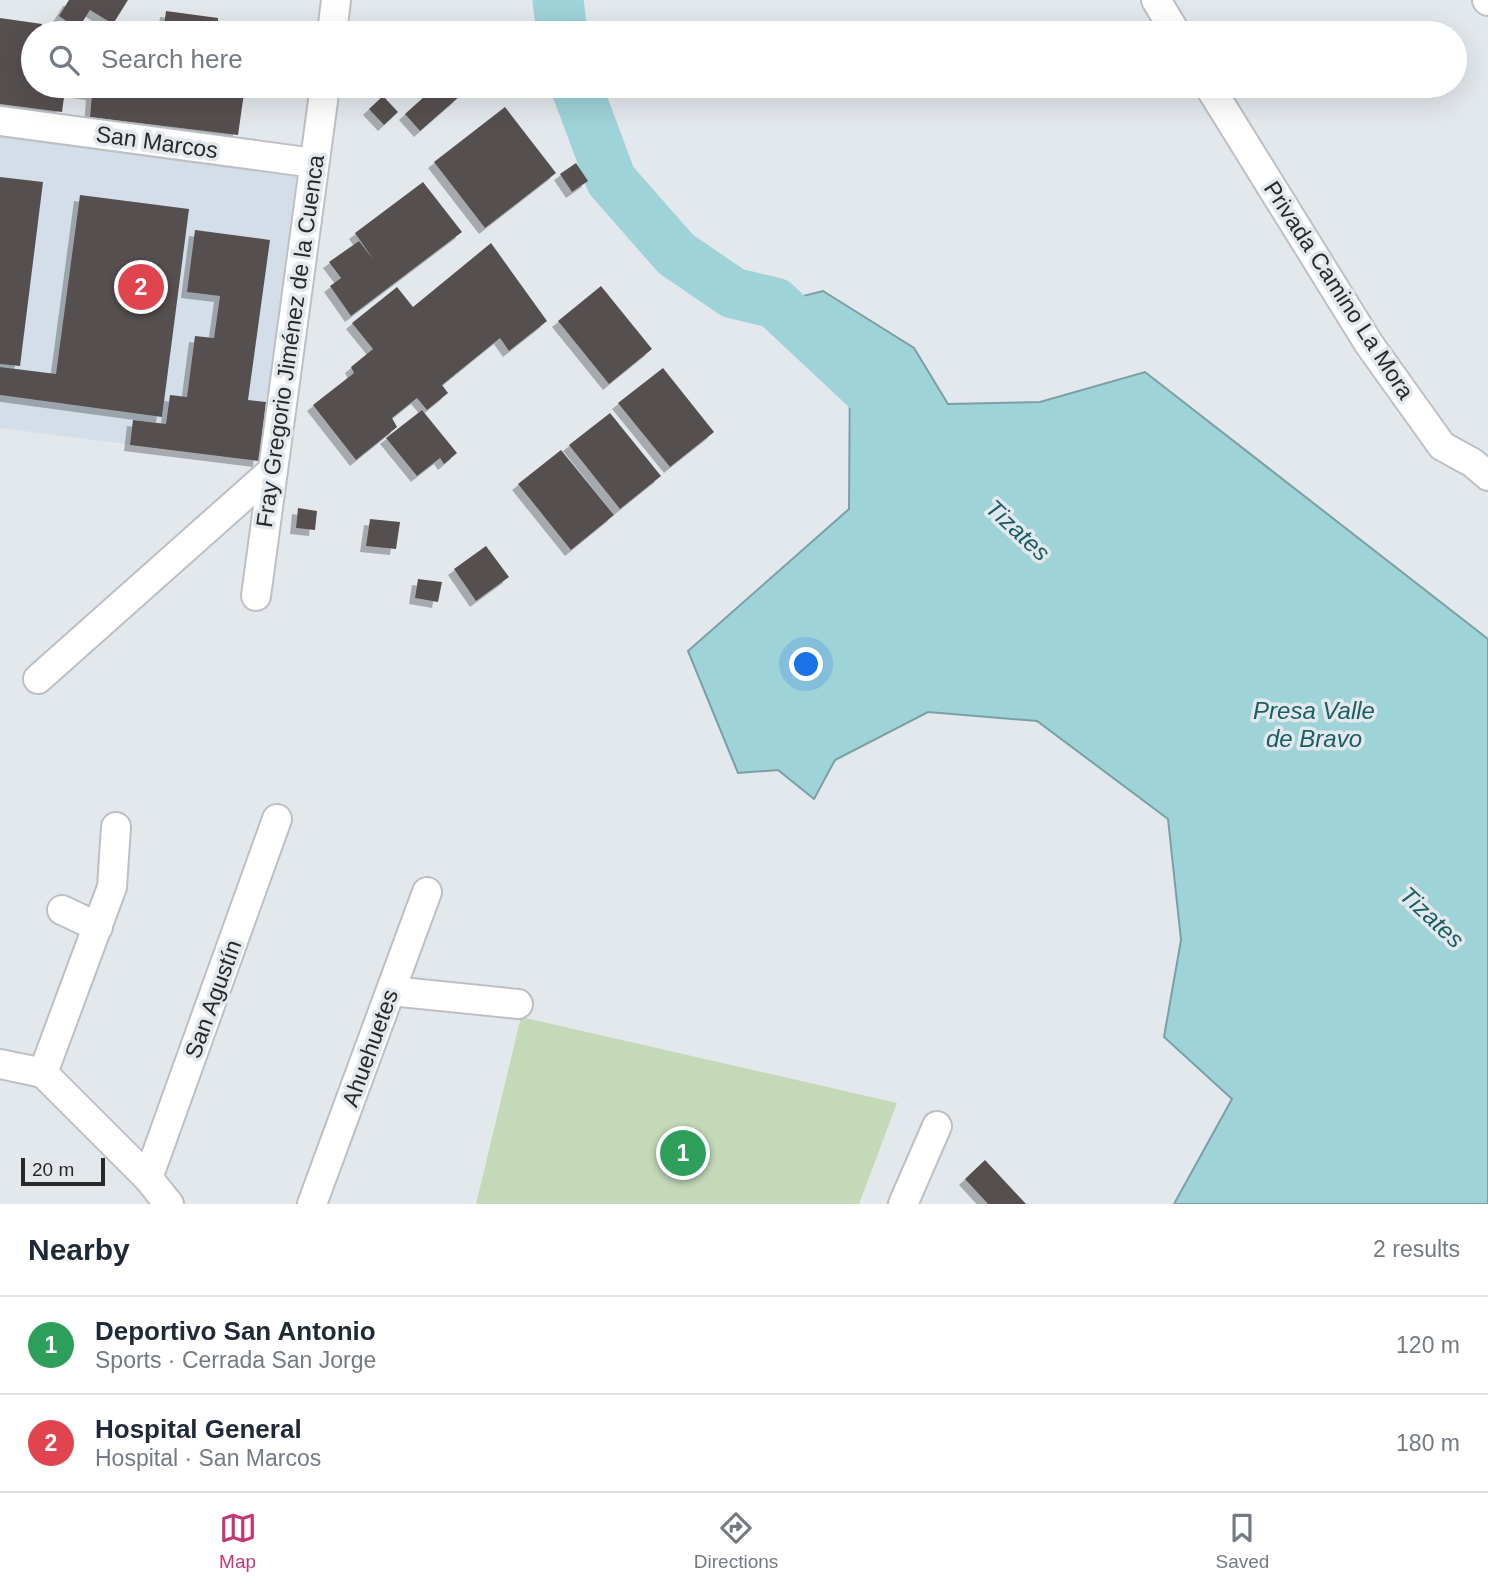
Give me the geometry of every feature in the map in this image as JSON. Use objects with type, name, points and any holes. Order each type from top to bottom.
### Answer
[{"type":"street","points":[[333,21],[336,0]]},
{"type":"street","points":[[1156,0],[1169,21]]},
{"type":"street","name":"Fray Gregorio Jiménez de la Cuenca","points":[[256,596],[323,98]]},
{"type":"street","name":"Privada Camino La Mora","points":[[1216,98],[1369,344],[1442,446],[1473,463],[1488,476]]},
{"type":"street","name":"San Marcos","points":[[0,121],[314,163]]},
{"type":"street","points":[[38,679],[272,470]]},
{"type":"street","name":"San Agustín","points":[[148,1178],[277,819]]},
{"type":"street","points":[[43,1073],[113,887],[116,827]]},
{"type":"street","name":"Ahuehuetes","points":[[312,1204],[427,892]]},
{"type":"street","points":[[62,910],[98,928]]},
{"type":"street","points":[[391,991],[518,1004]]},
{"type":"street","points":[[0,1064],[43,1073],[148,1178],[169,1204]]},
{"type":"street","points":[[903,1204],[937,1126]]},
{"type":"shaded area","points":[[0,135],[297,171],[259,461],[0,428]]},
{"type":"green space","points":[[521,1017],[897,1103],[859,1204],[476,1204]]},
{"type":"water","name":"Presa Valle de Bravo","points":[[823,291],[914,348],[948,404],[1040,402],[1145,372],[1488,639],[1488,1204],[1174,1204],[1232,1099],[1164,1037],[1181,940],[1168,819],[1037,721],[928,712],[835,760],[814,799],[778,770],[738,773],[688,651],[849,509],[850,364],[775,303]]},
{"type":"building","points":[[69,0],[128,0],[115,21],[108,21],[90,10],[83,21],[66,21],[59,16]]},
{"type":"building","points":[[166,11],[218,18],[218,21],[165,21]]},
{"type":"building","points":[[0,18],[21,21],[21,98],[64,98],[62,112],[0,104]]},
{"type":"building","points":[[92,98],[243,98],[238,135],[90,117]]},
{"type":"building","points":[[381,98],[385,98],[398,112],[384,125],[369,109]]},
{"type":"building","points":[[423,98],[458,98],[420,131],[405,114]]},
{"type":"building","points":[[505,107],[556,173],[485,228],[434,162]]},
{"type":"building","points":[[576,163],[588,181],[572,192],[560,174]]},
{"type":"building","points":[[0,177],[43,182],[20,366],[0,364]]},
{"type":"building","points":[[423,182],[462,232],[351,316],[330,286],[341,278],[329,262],[359,241],[373,259],[355,233]]},
{"type":"building","points":[[80,195],[189,209],[162,417],[0,395],[0,367],[56,374]]},
{"type":"building","points":[[195,230],[270,240],[248,400],[266,402],[259,461],[130,445],[133,420],[166,424],[170,395],[187,397],[195,336],[214,338],[220,296],[187,292]]},
{"type":"building","points":[[491,243],[547,321],[509,351],[500,338],[442,385],[448,393],[427,410],[417,398],[392,418],[397,427],[356,460],[313,405],[354,373],[351,367],[373,349],[352,323],[397,287],[413,307]]},
{"type":"building","points":[[601,286],[652,349],[609,384],[558,321]]},
{"type":"building","points":[[663,368],[714,432],[670,467],[618,403]]},
{"type":"building","points":[[422,410],[457,453],[444,464],[440,458],[417,476],[386,438]]},
{"type":"building","points":[[610,413],[661,476],[620,509],[569,445]]},
{"type":"building","points":[[561,450],[614,515],[571,550],[518,484]]},
{"type":"building","points":[[298,508],[317,511],[315,530],[296,528]]},
{"type":"building","points":[[370,519],[400,522],[396,549],[366,546]]},
{"type":"building","points":[[486,546],[509,577],[476,601],[454,569]]},
{"type":"building","points":[[418,579],[442,582],[438,602],[415,598]]},
{"type":"building","points":[[985,1160],[1026,1204],[988,1204],[965,1179]]},
{"type":"waterway","name":"Tizates","points":[[558,0],[561,21]]},
{"type":"waterway","name":"Tizates","points":[[580,98],[611,180],[676,254],[733,293],[775,303],[901,421]]},
{"type":"place","name":"Hospital General","points":[[141,287]]},
{"type":"place","name":"Deportivo San Antonio","points":[[683,1153]]}]
